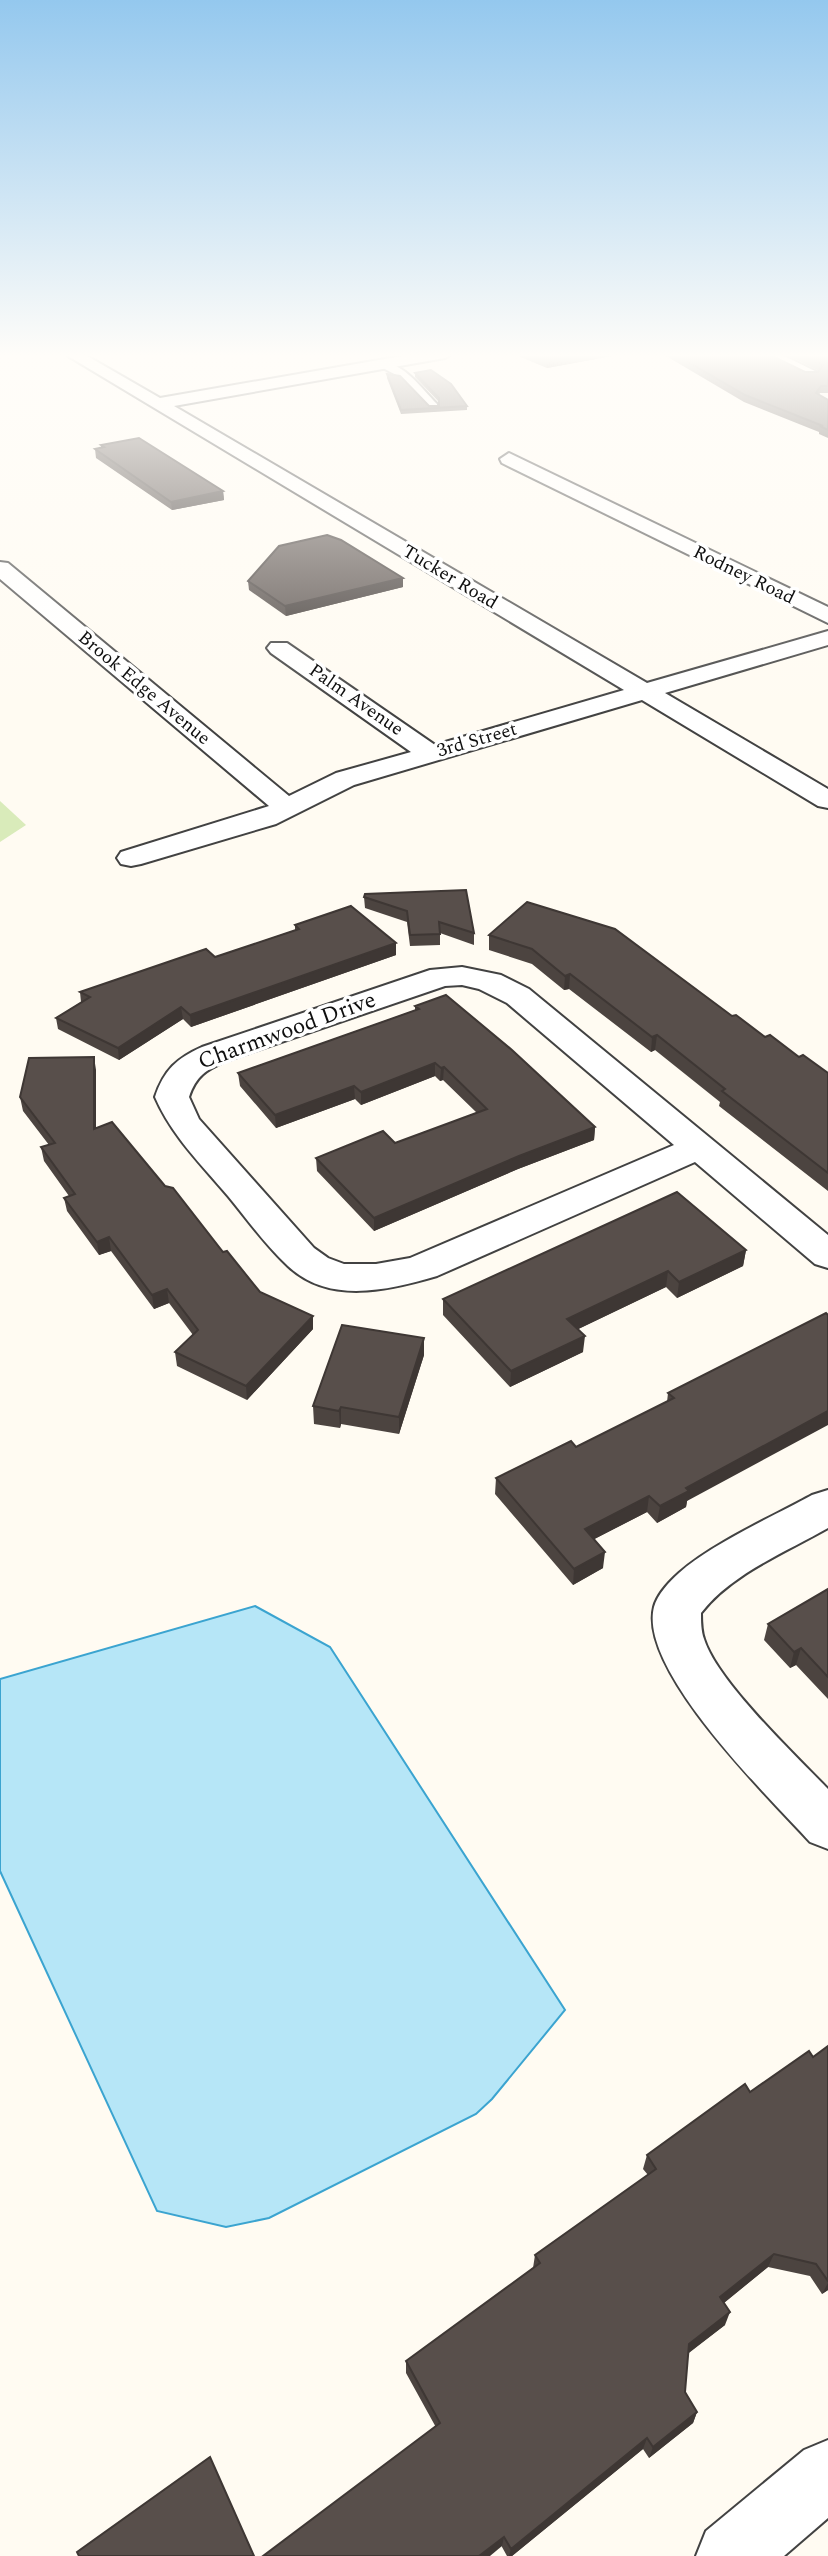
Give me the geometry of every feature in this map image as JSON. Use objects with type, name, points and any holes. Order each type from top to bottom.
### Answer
[{"type":"street","name":"Tucker Road","points":[[273,472],[828,800]]},
{"type":"street","name":"Rodney Road","points":[[536,472],[828,616]]},
{"type":"street","name":"Brook Edge Avenue","points":[[0,568],[287,808]]},
{"type":"street","name":"3rd Street","points":[[131,858],[266,818],[345,779],[828,638]]},
{"type":"street","name":"Palm Avenue","points":[[279,648],[432,754]]},
{"type":"street","name":"Charmwood Drive","points":[[697,1148],[424,1268],[383,1279],[349,1278],[325,1274],[301,1257],[184,1123],[172,1097],[179,1075],[197,1061],[214,1054],[420,983],[459,974],[481,978],[518,996],[828,1255]]},
{"type":"street","points":[[828,1507],[727,1564],[695,1586],[677,1608],[680,1641],[693,1669],[724,1709],[828,1825]]},
{"type":"street","points":[[731,2556],[828,2474]]},
{"type":"green space","points":[[0,801],[26,825],[0,842]]},
{"type":"water","points":[[255,1606],[330,1647],[565,2010],[492,2099],[476,2114],[269,2218],[226,2227],[157,2211],[0,1871],[0,1679]]},
{"type":"building","points":[[128,472],[193,472],[223,491],[171,502]]},
{"type":"building","points":[[327,535],[341,540],[403,578],[285,606],[248,581],[279,546]]},
{"type":"building","points":[[466,890],[474,933],[439,922],[440,934],[410,935],[407,911],[364,897],[365,894]]},
{"type":"building","points":[[527,902],[615,929],[732,1016],[736,1015],[765,1037],[770,1035],[799,1057],[803,1055],[828,1073],[828,1173],[722,1091],[725,1089],[657,1035],[652,1037],[570,974],[565,976],[532,949],[489,935]]},
{"type":"building","points":[[351,906],[396,943],[190,1015],[181,1007],[118,1048],[56,1018],[90,997],[80,992],[206,949],[215,957],[299,929],[295,925]]},
{"type":"building","points":[[446,995],[512,1050],[595,1127],[519,1156],[374,1218],[316,1158],[383,1131],[395,1143],[487,1109],[444,1067],[441,1068],[435,1063],[361,1092],[354,1086],[275,1115],[238,1073],[419,1009],[415,1006]]},
{"type":"building","points":[[94,1057],[94,1129],[112,1122],[165,1186],[173,1188],[223,1252],[227,1251],[260,1292],[313,1316],[246,1386],[175,1352],[198,1330],[167,1289],[152,1295],[109,1237],[97,1242],[64,1198],[75,1194],[41,1147],[55,1143],[20,1097],[29,1058]]},
{"type":"building","points":[[677,1192],[746,1250],[679,1282],[668,1271],[567,1319],[585,1336],[511,1371],[443,1299]]},
{"type":"building","points":[[826,1313],[828,1411],[686,1488],[689,1491],[660,1506],[649,1496],[585,1529],[605,1552],[574,1569],[496,1478],[571,1441],[576,1447],[674,1398],[668,1393]]},
{"type":"building","points":[[342,1325],[424,1338],[399,1417],[341,1407],[339,1411],[313,1406]]},
{"type":"building","points":[[828,1589],[828,1677],[801,1648],[794,1652],[768,1624]]},
{"type":"building","points":[[828,2046],[828,2281],[816,2264],[774,2254],[720,2297],[730,2312],[689,2344],[685,2392],[697,2412],[653,2447],[647,2438],[511,2549],[504,2537],[479,2556],[263,2556],[440,2423],[406,2361],[540,2263],[535,2255],[656,2169],[647,2155],[745,2084],[750,2092],[809,2051],[813,2057]]},
{"type":"building","points":[[210,2457],[254,2556],[79,2556],[77,2552]]}]
